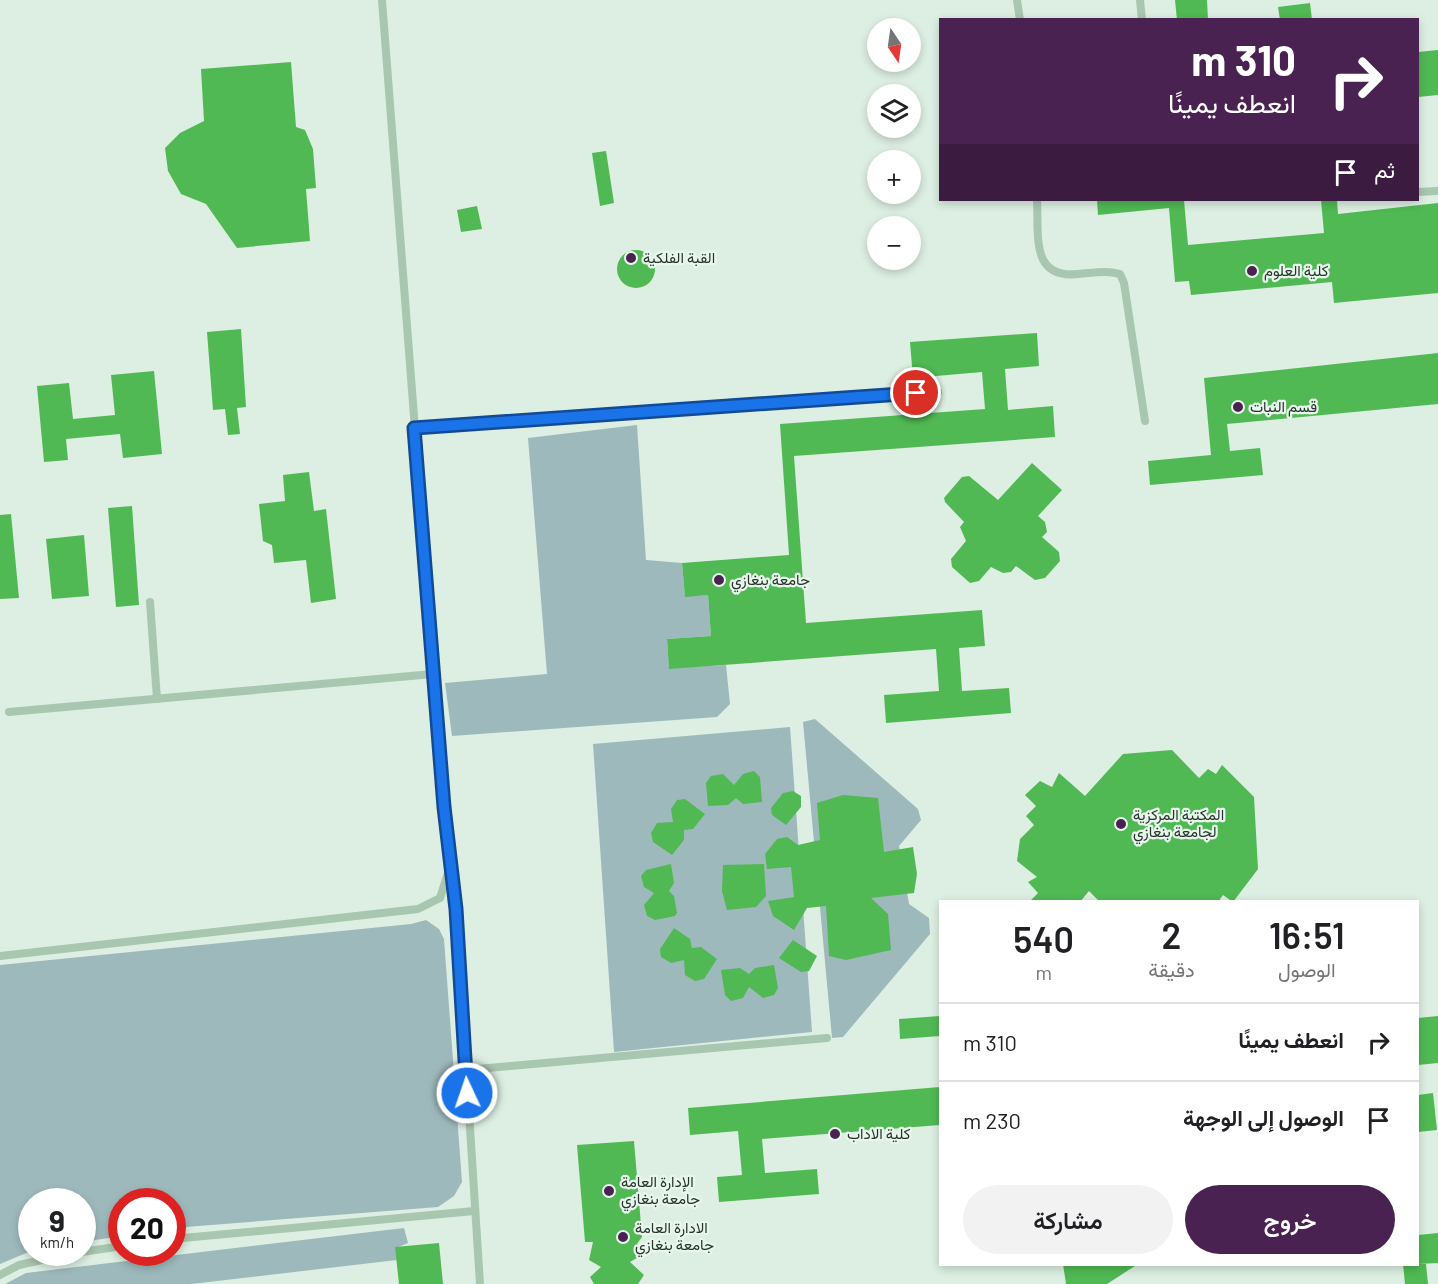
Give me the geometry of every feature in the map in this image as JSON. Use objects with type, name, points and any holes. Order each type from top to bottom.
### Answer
[{"type":"lane","points":[[381,0],[433,674],[449,861],[456,909],[480,1284]]},
{"type":"lane","points":[[1017,0],[1020,18]]},
{"type":"lane","points":[[1140,0],[1142,18]]},
{"type":"lane","points":[[1419,192],[1438,191]]},
{"type":"lane","points":[[1037,201],[1041,259],[1048,269],[1062,276],[1110,272],[1120,274],[1124,284],[1145,422]]},
{"type":"lane","points":[[414,428],[938,392]]},
{"type":"lane","points":[[150,602],[157,699]]},
{"type":"lane","points":[[9,712],[433,674]]},
{"type":"lane","points":[[0,956],[418,909],[440,898],[446,885],[449,861]]},
{"type":"lane","points":[[466,1070],[827,1038]]},
{"type":"lane","points":[[186,1238],[474,1211]]},
{"type":"lane","points":[[0,1275],[18,1266]]},
{"type":"shaded area","points":[[637,425],[646,560],[682,563],[685,596],[708,595],[711,636],[667,639],[669,668],[726,665],[730,704],[717,717],[452,736],[445,683],[547,674],[528,438]]},
{"type":"shaded area","points":[[815,719],[918,809],[921,820],[899,846],[909,904],[929,918],[930,934],[843,1037],[832,1038],[803,722]]},
{"type":"shaded area","points":[[790,727],[812,1032],[614,1052],[593,744]]},
{"type":"shaded area","points":[[426,920],[439,929],[444,939],[462,1182],[454,1196],[438,1207],[186,1227],[186,1188],[108,1188],[108,1238],[96,1240],[96,1188],[18,1188],[18,1256],[0,1264],[0,965],[411,924]]},
{"type":"shaded area","points":[[404,1228],[408,1243],[396,1248],[397,1260],[191,1284],[5,1284],[26,1273],[108,1263],[108,1266],[186,1266],[186,1254]]},
{"type":"building","points":[[1175,0],[1207,0],[1208,18],[1177,18]]},
{"type":"building","points":[[1310,3],[1312,18],[1280,18],[1278,7]]},
{"type":"building","points":[[1438,50],[1438,95],[1419,97],[1419,52]]},
{"type":"building","points":[[291,62],[296,127],[305,130],[313,149],[316,188],[306,189],[310,241],[237,248],[206,204],[181,194],[168,171],[165,148],[180,133],[204,121],[201,69]]},
{"type":"building","points":[[606,151],[614,203],[600,206],[592,153]]},
{"type":"building","points":[[1097,201],[1184,201],[1188,245],[1324,233],[1321,201],[1337,201],[1338,214],[1438,203],[1438,293],[1334,303],[1332,282],[1191,295],[1189,281],[1175,282],[1169,208],[1098,215]]},
{"type":"building","points":[[477,206],[482,229],[461,232],[457,210]]},
{"type":"building","points":[[636,250],[643,251],[649,256],[654,262],[654,276],[649,282],[643,287],[636,288],[629,287],[623,282],[618,276],[617,269],[618,262],[623,256],[629,251]]},
{"type":"building","points":[[241,329],[246,407],[237,408],[240,434],[228,435],[225,409],[213,410],[207,332]]},
{"type":"building","points":[[1037,333],[1039,366],[1005,369],[1008,410],[1053,406],[1055,437],[794,456],[806,623],[982,610],[985,646],[959,648],[962,691],[1009,688],[1011,713],[886,723],[884,695],[939,691],[936,649],[669,669],[667,639],[711,636],[708,595],[685,597],[682,563],[789,555],[780,424],[985,409],[982,372],[913,378],[910,342]]},
{"type":"building","points":[[1438,353],[1438,404],[1227,424],[1230,451],[1260,448],[1263,475],[1150,485],[1148,461],[1211,455],[1204,378]]},
{"type":"building","points":[[154,371],[162,454],[123,458],[120,434],[66,439],[68,460],[44,462],[37,386],[69,383],[73,419],[115,415],[111,375]]},
{"type":"building","points":[[1032,463],[1062,490],[1038,516],[1045,522],[1047,532],[1042,537],[1059,552],[1060,561],[1045,578],[1035,580],[1016,566],[1011,572],[1003,573],[991,567],[979,581],[970,583],[952,567],[951,559],[966,541],[960,527],[964,522],[944,498],[962,477],[969,476],[998,500]]},
{"type":"building","points":[[309,472],[314,511],[326,509],[336,599],[311,603],[306,560],[274,563],[272,545],[263,541],[259,504],[285,501],[283,475]]},
{"type":"building","points":[[132,506],[139,605],[116,607],[108,508]]},
{"type":"building","points":[[11,514],[19,598],[0,599],[0,515]]},
{"type":"building","points":[[84,535],[89,596],[52,599],[46,539]]},
{"type":"building","points":[[1172,750],[1199,778],[1208,769],[1216,774],[1222,765],[1254,797],[1258,869],[1235,900],[1223,895],[1219,900],[1098,900],[1089,891],[1082,900],[1031,900],[1038,893],[1028,882],[1037,877],[1017,861],[1020,839],[1034,825],[1026,816],[1036,806],[1025,795],[1040,781],[1052,787],[1059,773],[1085,796],[1123,754]]},
{"type":"building","points":[[754,771],[760,777],[762,802],[743,804],[736,798],[728,805],[708,806],[706,783],[711,776],[723,774],[734,785],[743,774]]},
{"type":"building","points":[[793,791],[801,796],[801,807],[786,825],[772,815],[771,808],[783,793]]},
{"type":"building","points":[[843,795],[878,798],[884,852],[913,847],[917,874],[914,893],[871,898],[888,914],[891,950],[846,960],[829,956],[826,906],[807,908],[794,930],[773,916],[768,901],[794,897],[791,867],[767,869],[765,854],[777,839],[787,837],[798,845],[820,840],[817,803]]},
{"type":"building","points":[[685,799],[705,814],[693,829],[684,830],[684,840],[672,855],[653,842],[651,833],[657,823],[673,822],[671,809],[677,800]]},
{"type":"building","points":[[671,864],[674,883],[669,891],[674,896],[677,913],[675,916],[655,920],[647,916],[644,905],[654,893],[644,887],[641,876],[646,870]]},
{"type":"building","points":[[764,864],[766,896],[756,907],[727,910],[722,891],[723,865]]},
{"type":"building","points":[[674,928],[690,939],[692,948],[701,947],[717,959],[704,979],[695,981],[685,975],[684,960],[671,963],[661,957],[660,949]]},
{"type":"building","points":[[793,940],[817,956],[809,971],[801,972],[779,958]]},
{"type":"building","points":[[774,965],[778,988],[774,995],[763,998],[749,987],[743,998],[731,1001],[725,995],[721,970],[740,968],[749,974],[755,968]]},
{"type":"building","points":[[939,1016],[939,1036],[900,1039],[899,1019]]},
{"type":"building","points":[[1438,1016],[1438,1063],[1419,1065],[1419,1018]]},
{"type":"building","points":[[939,1087],[939,1125],[762,1139],[765,1173],[817,1169],[819,1194],[719,1202],[717,1177],[742,1175],[738,1131],[690,1135],[688,1108]]},
{"type":"building","points":[[1433,1093],[1437,1130],[1419,1132],[1419,1095]]},
{"type":"building","name":"الإدارة العامة جامعة بنغازي","points":[[634,1141],[642,1237],[637,1244],[642,1255],[630,1262],[644,1275],[638,1284],[594,1284],[590,1277],[601,1267],[589,1260],[593,1242],[585,1242],[577,1145]]},
{"type":"building","points":[[1438,1233],[1438,1263],[1419,1264],[1419,1235]]},
{"type":"building","points":[[439,1243],[443,1284],[399,1284],[395,1247]]},
{"type":"building","points":[[1426,1264],[1428,1284],[1405,1284],[1403,1266]]},
{"type":"building","points":[[1063,1266],[1135,1266],[1107,1284],[1066,1284]]},
{"type":"place","name":"القبة الفلكية","points":[[631,258]]},
{"type":"place","name":"كلية العلوم","points":[[1252,271]]},
{"type":"place","name":"قسم النبات","points":[[1238,407]]},
{"type":"place","name":"جامعة بنغازي","points":[[719,580]]},
{"type":"place","name":"المكتبة المركزية لجامعة بنغازي","points":[[1121,824]]},
{"type":"place","name":"كلية الاداب","points":[[835,1134]]},
{"type":"place","name":"الإدارة العامة جامعة بنغازي","points":[[609,1191]]},
{"type":"place","name":"الادارة العامة جامعة بنغازي","points":[[623,1237]]},
{"type":"route","points":[[467,1093],[456,909],[444,807],[414,428],[916,393]]}]
